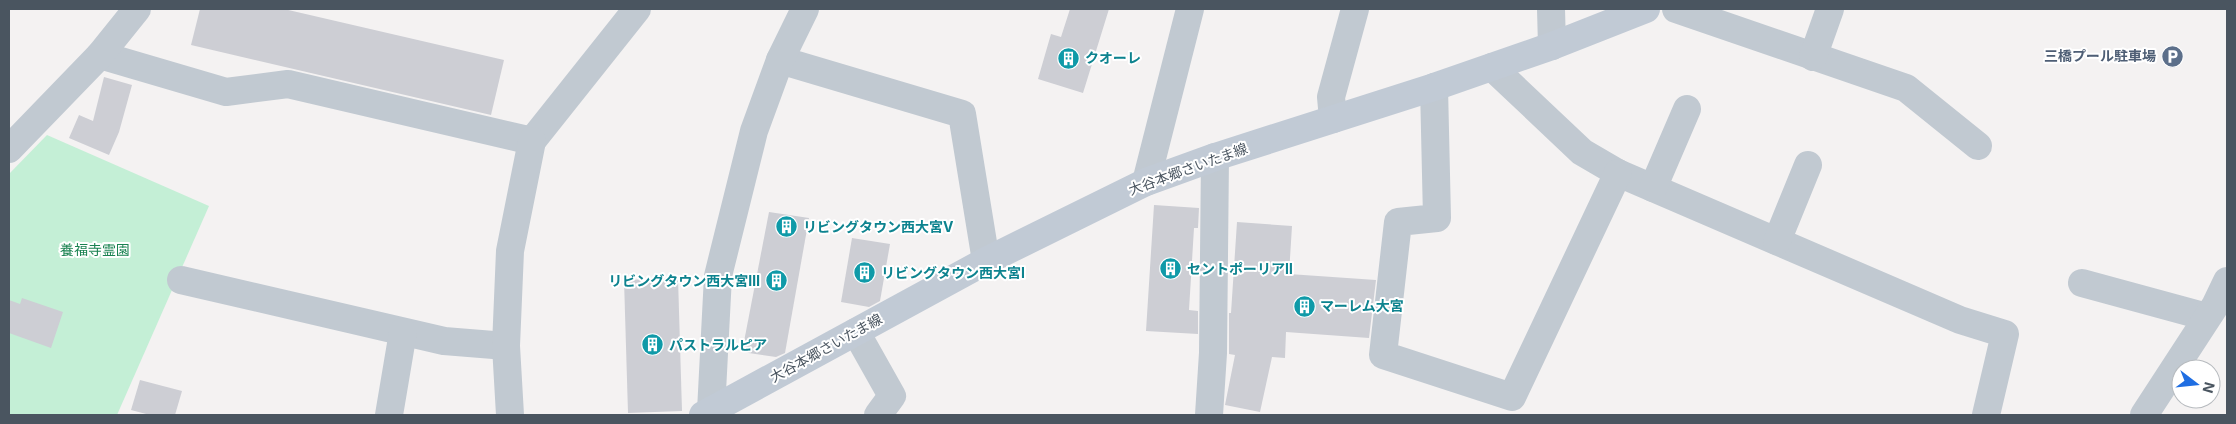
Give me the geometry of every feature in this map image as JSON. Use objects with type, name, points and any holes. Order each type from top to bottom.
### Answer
[{"type":"main road","name":"大谷本郷さいたま線","points":[[708,413],[986,261],[1146,182],[1215,157],[1492,67],[1646,9]]},
{"type":"street","points":[[9,149],[100,55],[136,9]]},
{"type":"street","points":[[510,415],[506,346],[510,251],[532,141],[637,9]]},
{"type":"street","points":[[708,413],[718,276],[754,131],[780,60],[805,9]]},
{"type":"street","points":[[1146,182],[1190,9]]},
{"type":"street","points":[[1333,119],[1331,97],[1355,9]]},
{"type":"street","points":[[1551,9],[1552,46]]},
{"type":"street","points":[[1676,9],[1906,88],[1978,146]]},
{"type":"street","points":[[1813,57],[1830,9]]},
{"type":"street","points":[[100,55],[226,92],[288,84],[532,141]]},
{"type":"street","points":[[780,60],[962,114],[986,261]]},
{"type":"street","points":[[1492,67],[1582,152],[1618,173],[1960,320],[2005,334],[1986,415]]},
{"type":"street","points":[[1434,87],[1437,218],[1398,222],[1383,355],[1512,397],[1618,173]]},
{"type":"street","points":[[1653,188],[1687,109]]},
{"type":"street","points":[[1209,415],[1213,352],[1215,157]]},
{"type":"street","points":[[1776,241],[1808,165]]},
{"type":"street","points":[[182,280],[444,341],[506,346]]},
{"type":"street","points":[[2149,414],[2216,310],[2227,281]]},
{"type":"street","points":[[2082,283],[2216,310]]},
{"type":"street","points":[[389,415],[403,332]]},
{"type":"street","points":[[856,332],[892,396],[878,415]]},
{"type":"green space","name":"養福寺霊園","points":[[47,135],[209,206],[117,415],[9,415],[9,174]]},
{"type":"building","points":[[200,9],[284,9],[504,60],[491,115],[191,45]]},
{"type":"building","name":"クオーレ","points":[[1070,9],[1109,9],[1083,93],[1038,79],[1051,34],[1061,37]]},
{"type":"building","points":[[104,77],[132,85],[119,132],[109,155],[69,138],[79,115],[93,121]]},
{"type":"building","name":"セントポーリアⅡ","points":[[1154,205],[1199,208],[1198,228],[1194,228],[1189,310],[1198,311],[1198,334],[1146,331]]},
{"type":"building","points":[[769,212],[809,218],[785,353],[776,357],[742,352]]},
{"type":"building","name":"マーレム大宮","points":[[1237,222],[1292,226],[1289,274],[1376,280],[1369,338],[1286,332],[1285,358],[1272,357],[1260,412],[1225,405],[1235,355],[1229,354],[1229,313],[1231,313]]},
{"type":"building","name":"リビングタウン西大宮Ⅰ","points":[[852,238],[890,244],[880,301],[869,307],[841,302]]},
{"type":"building","name":"パストラルピア","points":[[678,278],[682,411],[628,413],[624,280]]},
{"type":"building","points":[[22,298],[63,312],[51,348],[9,333],[9,300],[20,304]]},
{"type":"building","points":[[140,380],[182,391],[175,415],[150,415],[131,410]]},
{"type":"place","name":"三橋プール駐車場","points":[[2172,56]]},
{"type":"place","name":"クオーレ","points":[[1069,58]]},
{"type":"place","name":"リビングタウン西大宮Ⅴ","points":[[787,227]]},
{"type":"place","name":"セントポーリアⅡ","points":[[1171,269]]},
{"type":"place","name":"リビングタウン西大宮Ⅰ","points":[[865,273]]},
{"type":"place","name":"リビングタウン西大宮Ⅲ","points":[[776,281]]},
{"type":"place","name":"マーレム大宮","points":[[1304,306]]},
{"type":"place","name":"パストラルピア","points":[[653,345]]}]
